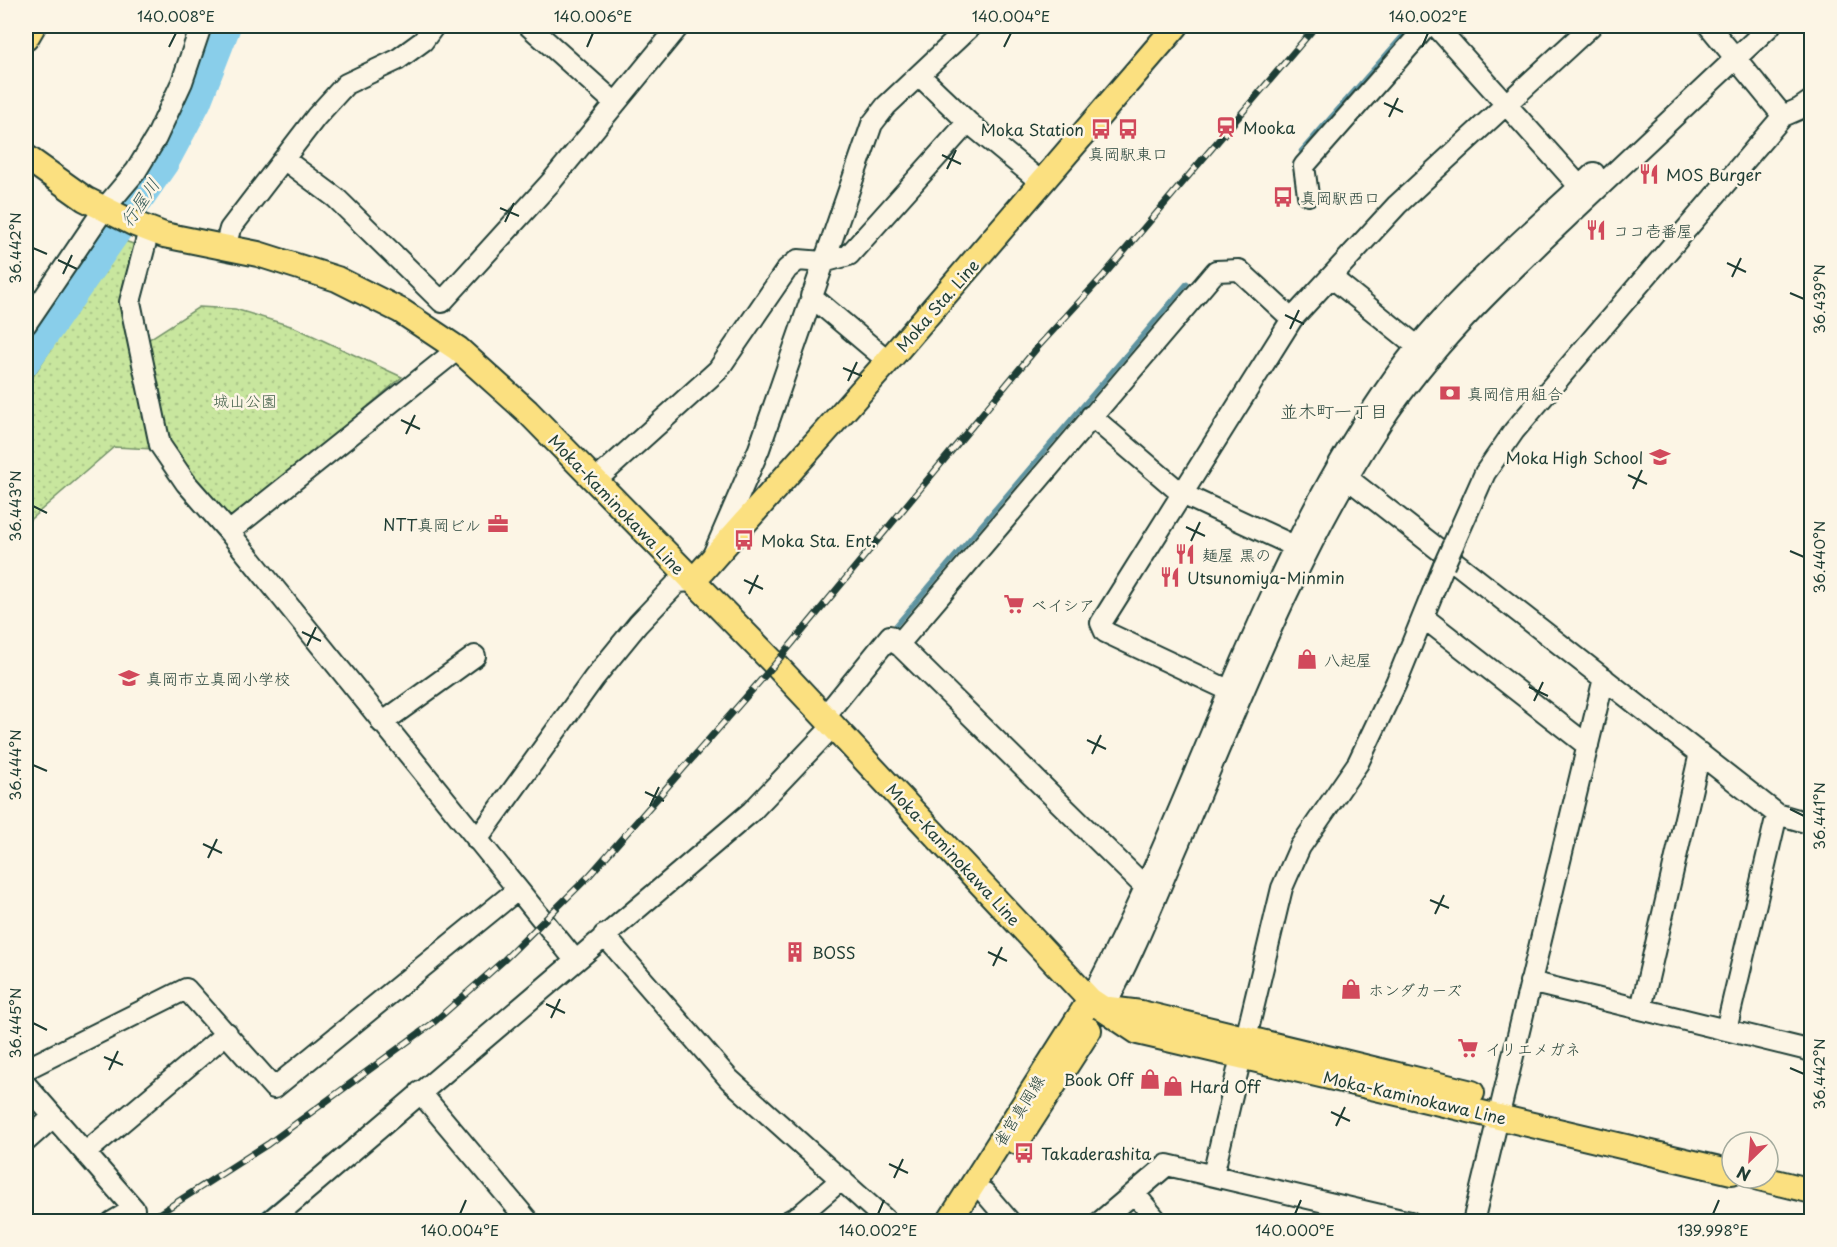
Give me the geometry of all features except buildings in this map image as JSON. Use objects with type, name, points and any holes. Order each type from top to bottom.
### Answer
[{"type":"main road","points":[[26,38],[33,26]]},
{"type":"main road","name":"Moka Sta. Line","points":[[693,581],[888,361],[1176,26]]},
{"type":"main road","name":"Moka-Kaminokawa Line","points":[[26,157],[109,212],[142,227],[258,254],[337,279],[401,311],[459,349],[500,384],[830,721],[1097,1004],[1141,1013],[1244,1047],[1500,1108],[1720,1153]]},
{"type":"main road","name":"雀宮真岡線","points":[[967,1221],[1097,1004]]},
{"type":"main road","name":"雀宮真岡線","points":[[949,1221],[1097,1004]]},
{"type":"main road","name":"Moka-Kaminokawa Line","points":[[1500,1108],[1720,1169]]},
{"type":"main road","points":[[1780,1167],[1812,1174]]},
{"type":"main road","points":[[1780,1183],[1812,1191]]},
{"type":"street","points":[[26,324],[109,212],[156,138],[182,82],[201,26]]},
{"type":"street","points":[[225,247],[230,229],[316,117],[346,84],[397,60],[423,41],[434,26]]},
{"type":"street","points":[[530,26],[615,103]]},
{"type":"street","points":[[285,160],[336,198],[442,302],[551,182],[679,26]]},
{"type":"street","points":[[712,560],[759,449],[872,124],[886,106],[971,26]]},
{"type":"street","points":[[1308,195],[1304,166],[1426,26]]},
{"type":"street","points":[[1436,26],[1580,186]]},
{"type":"street","points":[[1235,693],[1105,632],[1101,622],[1292,319],[1373,229],[1505,103],[1591,26]]},
{"type":"street","points":[[1213,1175],[1282,888],[1300,847],[1358,763],[1396,683],[1444,565],[1485,473],[1514,431],[1801,111],[1732,53],[1709,26]]},
{"type":"street","points":[[1423,352],[1732,53],[1751,26]]},
{"type":"street","points":[[1097,1004],[1144,886],[1301,549],[1341,473],[1382,422],[1423,352],[1484,276],[1580,186],[1732,53],[1770,26]]},
{"type":"street","points":[[919,75],[968,122],[1042,183]]},
{"type":"street","points":[[595,482],[718,370],[786,269],[798,260],[823,262],[849,255],[968,122]]},
{"type":"street","points":[[142,227],[130,302],[160,446],[186,483],[229,532],[575,960]]},
{"type":"street","points":[[898,645],[1090,416],[1216,271],[1239,270],[1292,319]]},
{"type":"street","points":[[1331,277],[1423,352]]},
{"type":"street","points":[[811,296],[888,361]]},
{"type":"street","points":[[229,532],[459,349]]},
{"type":"street","points":[[1090,416],[1182,494],[1301,549]]},
{"type":"street","points":[[1341,473],[1777,814],[1812,824]]},
{"type":"street","points":[[477,840],[616,650],[678,582],[693,581]]},
{"type":"street","points":[[1423,617],[1588,746]]},
{"type":"street","points":[[269,1221],[752,811],[830,721],[890,636],[1144,886]]},
{"type":"street","points":[[382,723],[475,657]]},
{"type":"street","points":[[1473,1221],[1604,678]]},
{"type":"street","points":[[1097,1004],[1146,920],[1235,693]]},
{"type":"street","points":[[1641,1009],[1700,753]]},
{"type":"street","points":[[1726,1030],[1777,814]]},
{"type":"street","points":[[26,1069],[186,989],[274,1088],[517,890]]},
{"type":"street","points":[[604,935],[729,1079],[888,1221]]},
{"type":"street","points":[[1530,982],[1812,1051]]},
{"type":"street","points":[[85,1153],[227,1033]]},
{"type":"street","points":[[26,1085],[134,1209],[112,1221]]},
{"type":"street","points":[[420,1092],[529,1221]]},
{"type":"street","points":[[26,1141],[53,1117]]},
{"type":"street","points":[[1100,1221],[1167,1165],[1370,1217],[1410,1221]]},
{"type":"street","points":[[787,1221],[800,1215],[842,1179]]},
{"type":"street","points":[[985,1193],[1010,1221]]},
{"type":"street","points":[[1135,1194],[1158,1221]]},
{"type":"green space","points":[[122,240],[136,245],[123,298],[127,336],[153,449],[114,447],[26,523],[26,387]]},
{"type":"green space","name":"城山公園","points":[[199,307],[235,309],[294,327],[402,377],[238,518],[226,519],[191,478],[170,442],[143,343]]},
{"type":"waterway","name":"行屋川","points":[[26,364],[166,163],[198,103],[228,26]]},
{"type":"waterway","points":[[1301,151],[1411,26]]},
{"type":"waterway","points":[[896,625],[1187,283]]},
{"type":"waterway","points":[[253,1222],[302,1181]]},
{"type":"railway","points":[[146,1222],[268,1144],[433,1023],[503,961],[589,876],[775,664],[1036,349],[1104,275],[1316,26]]},
{"type":"place","name":"Mooka","points":[[1226,127]]},
{"type":"place","name":"Moka Station","points":[[1101,129]]},
{"type":"place","name":"真岡駅東口","points":[[1128,129]]},
{"type":"place","name":"MOS Burger","points":[[1649,174]]},
{"type":"place","name":"真岡駅西口","points":[[1283,197]]},
{"type":"place","name":"ココ壱番屋","points":[[1596,230]]},
{"type":"place","name":"真岡信用組合","points":[[1450,393]]},
{"type":"place","name":"Moka High School","points":[[1660,457]]},
{"type":"place","name":"NTT真岡ビル","points":[[498,524]]},
{"type":"place","name":"Moka Sta. Ent.","points":[[744,540]]},
{"type":"place","name":"麺屋 黒の","points":[[1185,554]]},
{"type":"place","name":"Utsunomiya-Minmin","points":[[1170,577]]},
{"type":"place","name":"ベイシア","points":[[1014,604]]},
{"type":"place","name":"八起屋","points":[[1307,659]]},
{"type":"place","name":"真岡市立真岡小学校","points":[[129,678]]},
{"type":"place","name":"BOSS","points":[[795,952]]},
{"type":"place","name":"ホンダカーズ","points":[[1351,989]]},
{"type":"place","name":"イリエメガネ","points":[[1468,1048]]},
{"type":"place","name":"Book Off","points":[[1150,1079]]},
{"type":"place","name":"Hard Off","points":[[1173,1086]]},
{"type":"place","name":"Takaderashita","points":[[1024,1153]]},
{"type":"district","name":"並木町一丁目","points":[[1334,410]]}]
